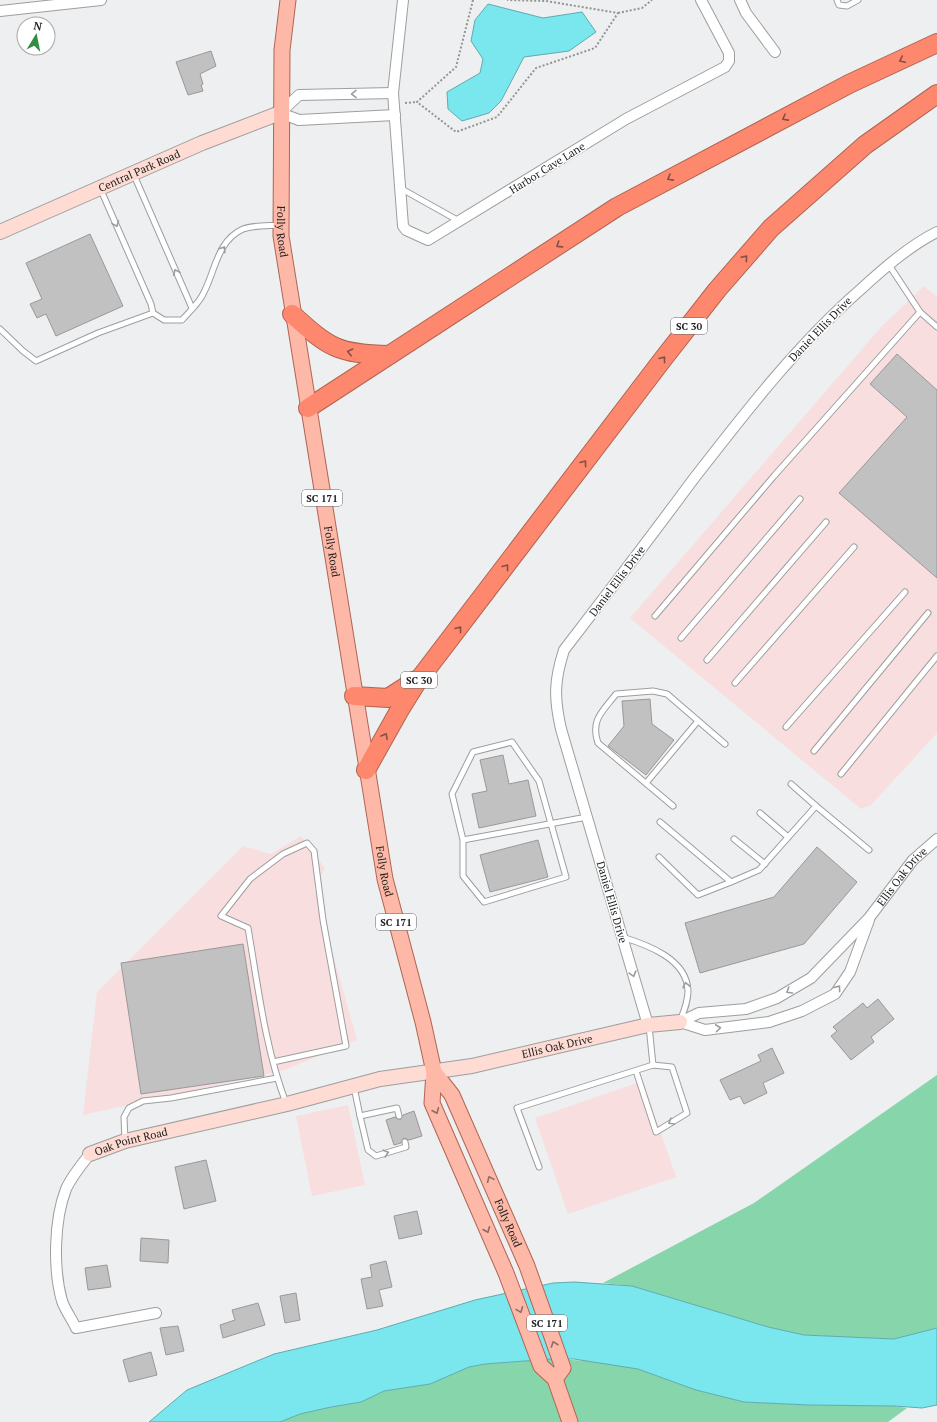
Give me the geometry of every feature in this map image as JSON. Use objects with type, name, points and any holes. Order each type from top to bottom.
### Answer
[{"type":"highway","points":[[308,408],[617,207],[849,84],[937,43]]},
{"type":"highway","name":"SC 30","points":[[366,770],[399,711],[422,676],[668,352],[717,290],[771,228],[865,145],[937,94]]},
{"type":"highway","points":[[292,314],[318,338],[337,349],[364,354],[389,355]]},
{"type":"highway","points":[[354,696],[388,698],[422,676]]},
{"type":"main road","name":"Folly Road","points":[[288,0],[282,50],[280,113],[281,225],[292,314],[388,898],[404,952],[434,1072],[432,1103],[506,1273],[541,1366],[555,1379],[570,1422]]},
{"type":"main road","name":"Folly Road","points":[[434,1072],[452,1094],[527,1266],[563,1368],[555,1379]]},
{"type":"street","points":[[0,11],[101,0]]},
{"type":"street","name":"Harbor Cave Lane","points":[[403,0],[393,93],[403,226],[406,230],[428,240],[460,222],[626,119],[725,67],[729,61],[729,53],[701,0]]},
{"type":"street","points":[[740,0],[746,13],[775,52]]},
{"type":"street","points":[[393,93],[299,95],[280,113],[299,120],[395,115]]},
{"type":"street","name":"Central Park Road","points":[[0,232],[202,143],[280,113]]},
{"type":"street","name":"Daniel Ellis Drive","points":[[648,1025],[555,704],[558,668],[564,650],[728,435],[794,354],[839,308],[889,265],[926,237],[937,232]]},
{"type":"street","name":"Ellis Oak Drive","points":[[434,1072],[472,1066],[648,1025],[680,1022],[698,1013],[746,1009],[777,998],[811,978],[869,918],[913,860],[937,839]]},
{"type":"street","name":"Ellis Oak Drive","points":[[680,1022],[705,1030],[769,1022],[802,1010],[835,994],[850,972],[869,918]]},
{"type":"street","name":"Oak Point Road","points":[[156,1313],[76,1328],[62,1302],[56,1268],[58,1225],[66,1190],[77,1169],[90,1154],[125,1141],[287,1104],[380,1079],[434,1072]]},
{"type":"lane","points":[[837,0],[840,5],[848,6],[858,0]]},
{"type":"lane","points":[[133,174],[192,308]]},
{"type":"lane","points":[[100,188],[151,304],[153,312],[164,320],[182,320],[202,296],[217,258],[232,236],[244,229],[281,225]]},
{"type":"lane","points":[[400,188],[460,222]]},
{"type":"lane","points":[[889,265],[920,312],[937,327]]},
{"type":"lane","points":[[0,329],[36,361],[98,333],[153,312]]},
{"type":"lane","points":[[656,616],[774,476],[920,312]]},
{"type":"lane","points":[[681,638],[800,499]]},
{"type":"lane","points":[[707,660],[826,522]]},
{"type":"lane","points":[[735,683],[854,547]]},
{"type":"lane","points":[[786,728],[904,592]]},
{"type":"lane","points":[[814,751],[928,613]]},
{"type":"lane","points":[[841,774],[937,656]]},
{"type":"lane","points":[[673,806],[598,743],[595,733],[596,720],[616,694],[653,691],[667,694],[726,744]]},
{"type":"lane","points":[[646,782],[698,721]]},
{"type":"lane","points":[[512,742],[539,781],[566,877],[484,902],[463,876],[463,840],[452,794],[473,752],[512,742]]},
{"type":"lane","points":[[791,784],[870,850]]},
{"type":"lane","points":[[659,857],[698,895],[759,870],[816,806]]},
{"type":"lane","points":[[760,812],[788,837]]},
{"type":"lane","points":[[463,840],[587,817]]},
{"type":"lane","points":[[660,822],[731,882]]},
{"type":"lane","points":[[734,839],[765,864]]},
{"type":"lane","points":[[273,1062],[346,1046],[323,920],[314,852],[307,843],[283,854],[250,879],[221,916],[248,928],[273,1062],[277,1078],[287,1104]]},
{"type":"lane","points":[[622,937],[649,945],[671,960],[683,974],[688,990],[686,1004],[680,1022]]},
{"type":"lane","points":[[648,1025],[653,1065]]},
{"type":"lane","points":[[539,1168],[518,1108],[636,1070],[653,1065],[672,1067],[687,1113],[656,1132],[636,1070]]},
{"type":"lane","points":[[125,1141],[124,1117],[129,1108],[143,1101],[171,1098],[277,1078]]},
{"type":"lane","points":[[354,1086],[368,1150],[376,1156],[406,1147],[405,1142]]},
{"type":"lane","points":[[360,1116],[397,1108],[399,1116]]},
{"type":"path","points":[[473,0],[456,67],[417,102],[456,132],[497,117],[536,68],[595,48],[618,14]]},
{"type":"path","points":[[507,0],[546,1],[618,14],[642,8],[652,0]]},
{"type":"shaded area","points":[[924,286],[937,297],[937,733],[871,805],[861,809],[630,618],[882,326]]},
{"type":"shaded area","points":[[301,836],[325,868],[314,886],[357,1040],[285,1070],[83,1115],[97,992],[243,846],[271,854]]},
{"type":"shaded area","points":[[643,1081],[676,1177],[568,1214],[535,1118]]},
{"type":"shaded area","points":[[348,1105],[365,1185],[312,1196],[296,1116]]},
{"type":"green space","points":[[937,1075],[937,1328],[894,1339],[804,1335],[768,1327],[632,1286],[603,1283],[754,1203]]},
{"type":"green space","points":[[551,1359],[592,1361],[638,1369],[696,1390],[744,1402],[809,1405],[895,1406],[907,1408],[888,1422],[280,1422],[300,1414],[361,1402],[384,1391],[430,1384],[469,1367],[485,1364]]},
{"type":"water","points":[[488,4],[543,18],[582,12],[596,32],[569,51],[524,57],[501,101],[489,113],[462,121],[448,109],[447,92],[480,73],[483,59],[471,41],[475,20]]},
{"type":"water","points":[[574,1282],[632,1286],[768,1327],[804,1335],[894,1339],[937,1328],[937,1405],[922,1408],[744,1402],[696,1390],[638,1369],[574,1359],[551,1359],[485,1364],[469,1367],[430,1384],[384,1391],[361,1402],[300,1414],[280,1422],[149,1422],[187,1390],[274,1354],[377,1330],[475,1300],[553,1283]]},
{"type":"building","points":[[211,51],[216,66],[200,74],[203,84],[201,85],[203,91],[188,95],[176,62]]},
{"type":"building","points":[[90,234],[123,306],[56,336],[46,314],[37,318],[30,304],[42,299],[26,263]]},
{"type":"building","points":[[897,354],[937,390],[937,578],[839,493],[907,417],[870,384]]},
{"type":"building","points":[[650,699],[652,724],[674,740],[646,775],[608,746],[624,726],[622,701]]},
{"type":"building","points":[[503,755],[509,784],[528,780],[536,816],[479,828],[472,794],[487,791],[480,760]]},
{"type":"building","points":[[538,840],[548,877],[490,892],[480,855]]},
{"type":"building","points":[[817,847],[857,882],[804,944],[700,973],[685,923],[774,897]]},
{"type":"building","points":[[243,944],[264,1076],[141,1094],[121,963]]},
{"type":"building","points":[[878,999],[894,1019],[871,1037],[874,1042],[851,1060],[831,1036],[837,1031],[833,1027],[863,1003],[867,1008]]},
{"type":"building","points":[[772,1048],[784,1073],[763,1083],[767,1093],[744,1104],[740,1096],[730,1100],[720,1080],[761,1061],[758,1055]]},
{"type":"building","points":[[414,1111],[422,1136],[409,1140],[404,1138],[401,1143],[394,1145],[386,1120],[395,1117],[400,1120],[403,1115]]},
{"type":"building","points":[[206,1160],[216,1201],[184,1209],[175,1167]]},
{"type":"building","points":[[417,1211],[422,1234],[399,1239],[394,1216]]},
{"type":"building","points":[[141,1238],[169,1240],[168,1263],[140,1261]]},
{"type":"building","points":[[386,1261],[392,1287],[379,1290],[383,1306],[367,1309],[361,1279],[372,1277],[370,1265]]},
{"type":"building","points":[[107,1265],[111,1287],[88,1290],[85,1268]]},
{"type":"building","points":[[296,1293],[300,1320],[285,1323],[280,1296]]},
{"type":"building","points":[[258,1303],[265,1325],[223,1338],[220,1325],[235,1320],[232,1310]]},
{"type":"building","points":[[178,1326],[184,1351],[166,1355],[160,1328]]},
{"type":"building","points":[[151,1352],[157,1375],[129,1382],[123,1360]]}]
